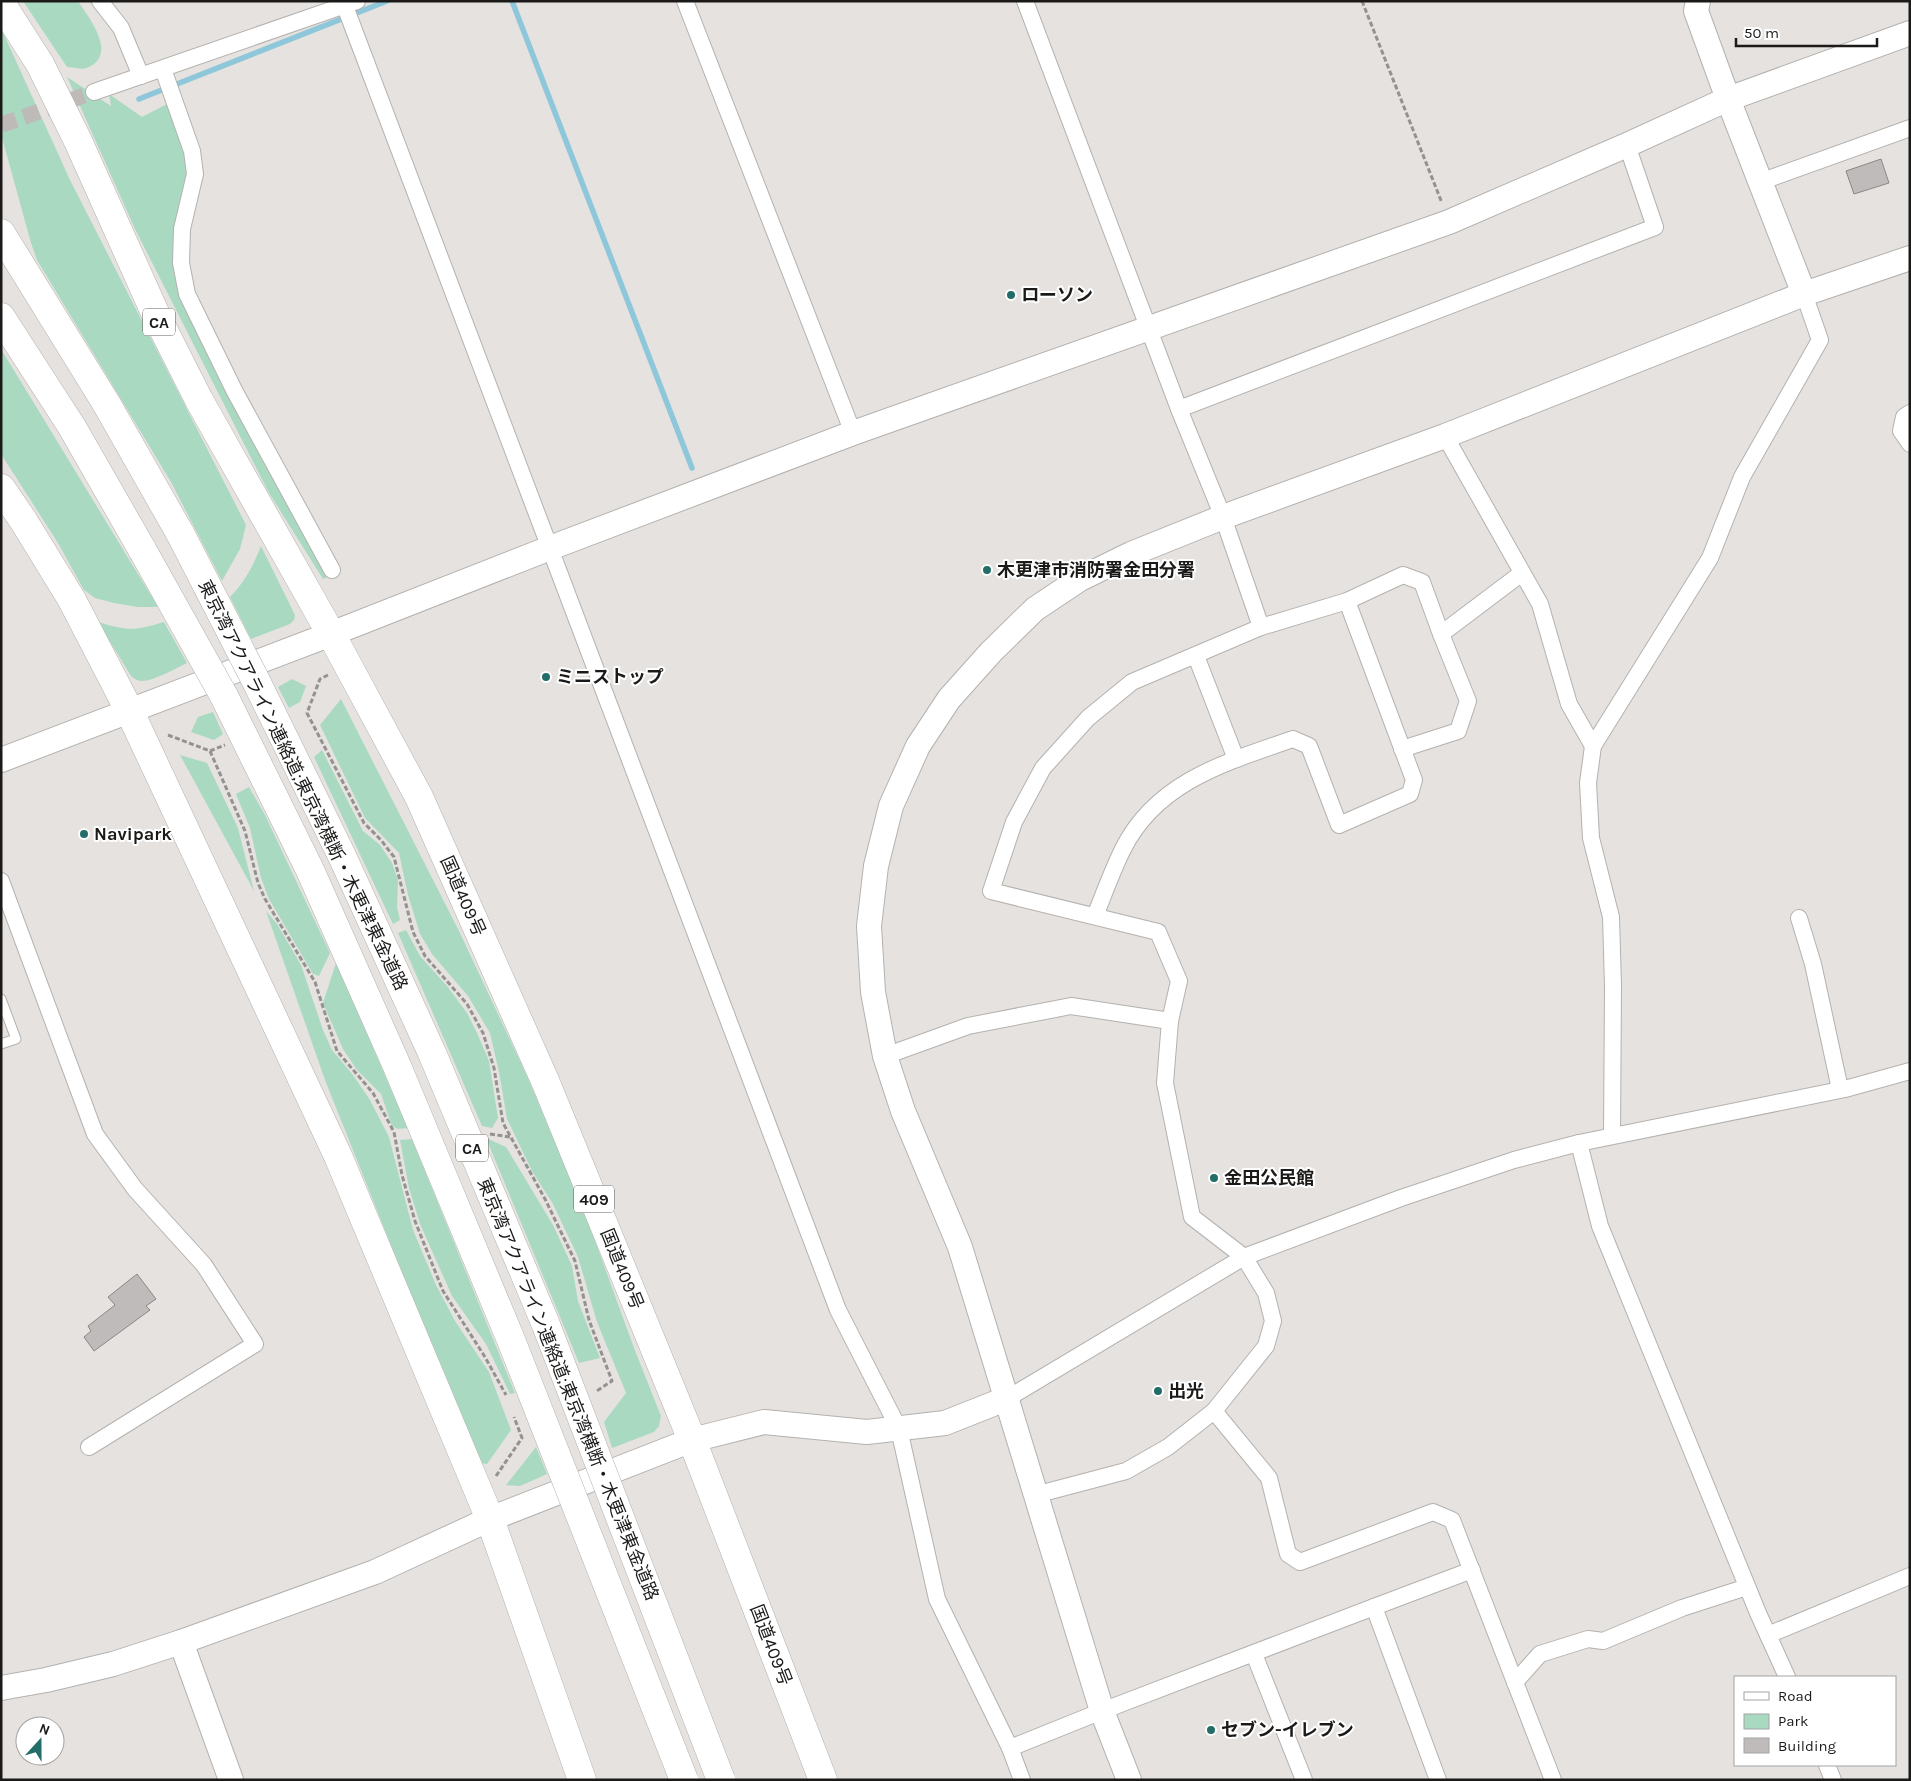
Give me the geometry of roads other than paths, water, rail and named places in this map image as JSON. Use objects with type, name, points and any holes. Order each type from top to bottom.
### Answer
[{"type":"highway","name":"CA","points":[[1,4],[40,64],[78,141],[156,315],[199,400],[331,634]]},
{"type":"highway","name":"東京湾アクアライン連絡道;東京湾横断・木更津東金道路","points":[[1,233],[106,403],[181,535],[256,681],[342,856],[432,1053],[546,1325],[721,1780]]},
{"type":"highway","name":"東京湾アクアライン連絡道;東京湾横断・木更津東金道路","points":[[1,317],[72,427],[143,551],[233,714],[310,870],[397,1066],[511,1340],[684,1780]]},
{"type":"highway","points":[[1,488],[72,600],[130,710],[338,1156],[490,1519],[582,1780]]},
{"type":"highway","name":"国道409号","points":[[331,634],[419,797],[546,1083],[692,1440],[823,1780]]},
{"type":"street","points":[[100,1],[120,28],[141,76]]},
{"type":"street","points":[[685,1],[853,433]]},
{"type":"street","points":[[1025,1],[1179,408],[1223,517],[1261,627]]},
{"type":"street","points":[[1612,1136],[1613,986],[1611,916],[1591,838],[1588,782],[1593,746],[1710,558],[1742,477],[1820,340],[1696,11],[1698,1]]},
{"type":"street","points":[[94,92],[141,76],[164,72],[348,4],[354,28],[838,1310],[899,1429],[937,1599],[1010,1748],[1022,1780]]},
{"type":"street","points":[[1,760],[853,433],[1449,222],[1728,99],[1910,33]]},
{"type":"street","points":[[164,72],[192,151],[195,174],[182,230],[181,263],[187,294],[234,390],[332,570]]},
{"type":"street","points":[[1760,182],[1910,128]]},
{"type":"street","points":[[1179,408],[1655,227],[1627,145]]},
{"type":"street","points":[[1129,1780],[1102,1711],[1035,1495],[1008,1398],[960,1247],[903,1111],[885,1056],[873,992],[869,926],[876,866],[891,806],[918,746],[949,700],[991,652],[1035,609],[1080,579],[1131,554],[1223,517],[1445,436],[1804,294],[1910,258]]},
{"type":"street","points":[[1910,413],[1904,417],[1901,431],[1910,444]]},
{"type":"street","points":[[1445,436],[1540,604],[1569,704],[1593,746]]},
{"type":"street","points":[[1441,634],[1522,573]]},
{"type":"street","points":[[1035,1495],[1126,1471],[1168,1447],[1214,1410],[1266,1346],[1273,1321],[1266,1292],[1244,1257],[1192,1217],[1165,1083],[1170,1021],[1179,981],[1158,932],[991,891],[1014,822],[1043,768],[1088,718],[1132,682],[1261,627],[1346,601],[1403,575],[1422,582],[1468,701],[1458,731],[1402,749]]},
{"type":"street","points":[[1095,916],[1123,848],[1148,812],[1182,784],[1236,759],[1294,739],[1309,746],[1339,825],[1410,794],[1414,780],[1346,601]]},
{"type":"street","points":[[1196,656],[1236,759]]},
{"type":"street","points":[[1,881],[95,1134],[135,1189],[204,1265],[255,1344],[89,1447]]},
{"type":"street","points":[[1799,918],[1813,964],[1840,1090]]},
{"type":"street","points":[[885,1056],[968,1026],[1072,1006],[1170,1021]]},
{"type":"street","points":[[1,1688],[46,1680],[113,1664],[181,1642],[375,1572],[490,1519],[692,1440],[764,1422],[867,1432],[945,1423],[1008,1398],[1244,1257],[1410,1195],[1514,1160],[1579,1143],[1840,1090],[1910,1071]]},
{"type":"street","points":[[1579,1143],[1600,1226],[1747,1587],[1787,1676]]},
{"type":"street","points":[[1214,1410],[1269,1478],[1288,1554],[1300,1562],[1433,1512],[1452,1520],[1553,1780]]},
{"type":"street","points":[[1010,1748],[1472,1570]]},
{"type":"street","points":[[1768,1635],[1910,1576]]},
{"type":"street","points":[[1515,1682],[1540,1654],[1588,1639],[1603,1641],[1682,1608],[1747,1587]]},
{"type":"street","points":[[1374,1607],[1438,1780]]},
{"type":"street","points":[[181,1642],[231,1780]]},
{"type":"street","points":[[1254,1654],[1304,1780]]},
{"type":"street","points":[[1826,1766],[1833,1780]]},
{"type":"lane","points":[[1,999],[16,1039],[1,1044]]},
{"type":"waterway","points":[[139,99],[387,1]]},
{"type":"waterway","points":[[512,1],[692,468]]},
{"type":"tunnel","points":[[1,125],[94,92]]},
{"type":"place","name":"ローソン","points":[[1011,295]]},
{"type":"place","name":"木更津市消防署金田分署","points":[[987,570]]},
{"type":"place","name":"ミニストップ","points":[[546,677]]},
{"type":"place","name":"Navipark","points":[[84,834]]},
{"type":"place","name":"金田公民館","points":[[1214,1178]]},
{"type":"place","name":"出光","points":[[1158,1391]]},
{"type":"place","name":"セブン-イレブン","points":[[1211,1730]]}]
